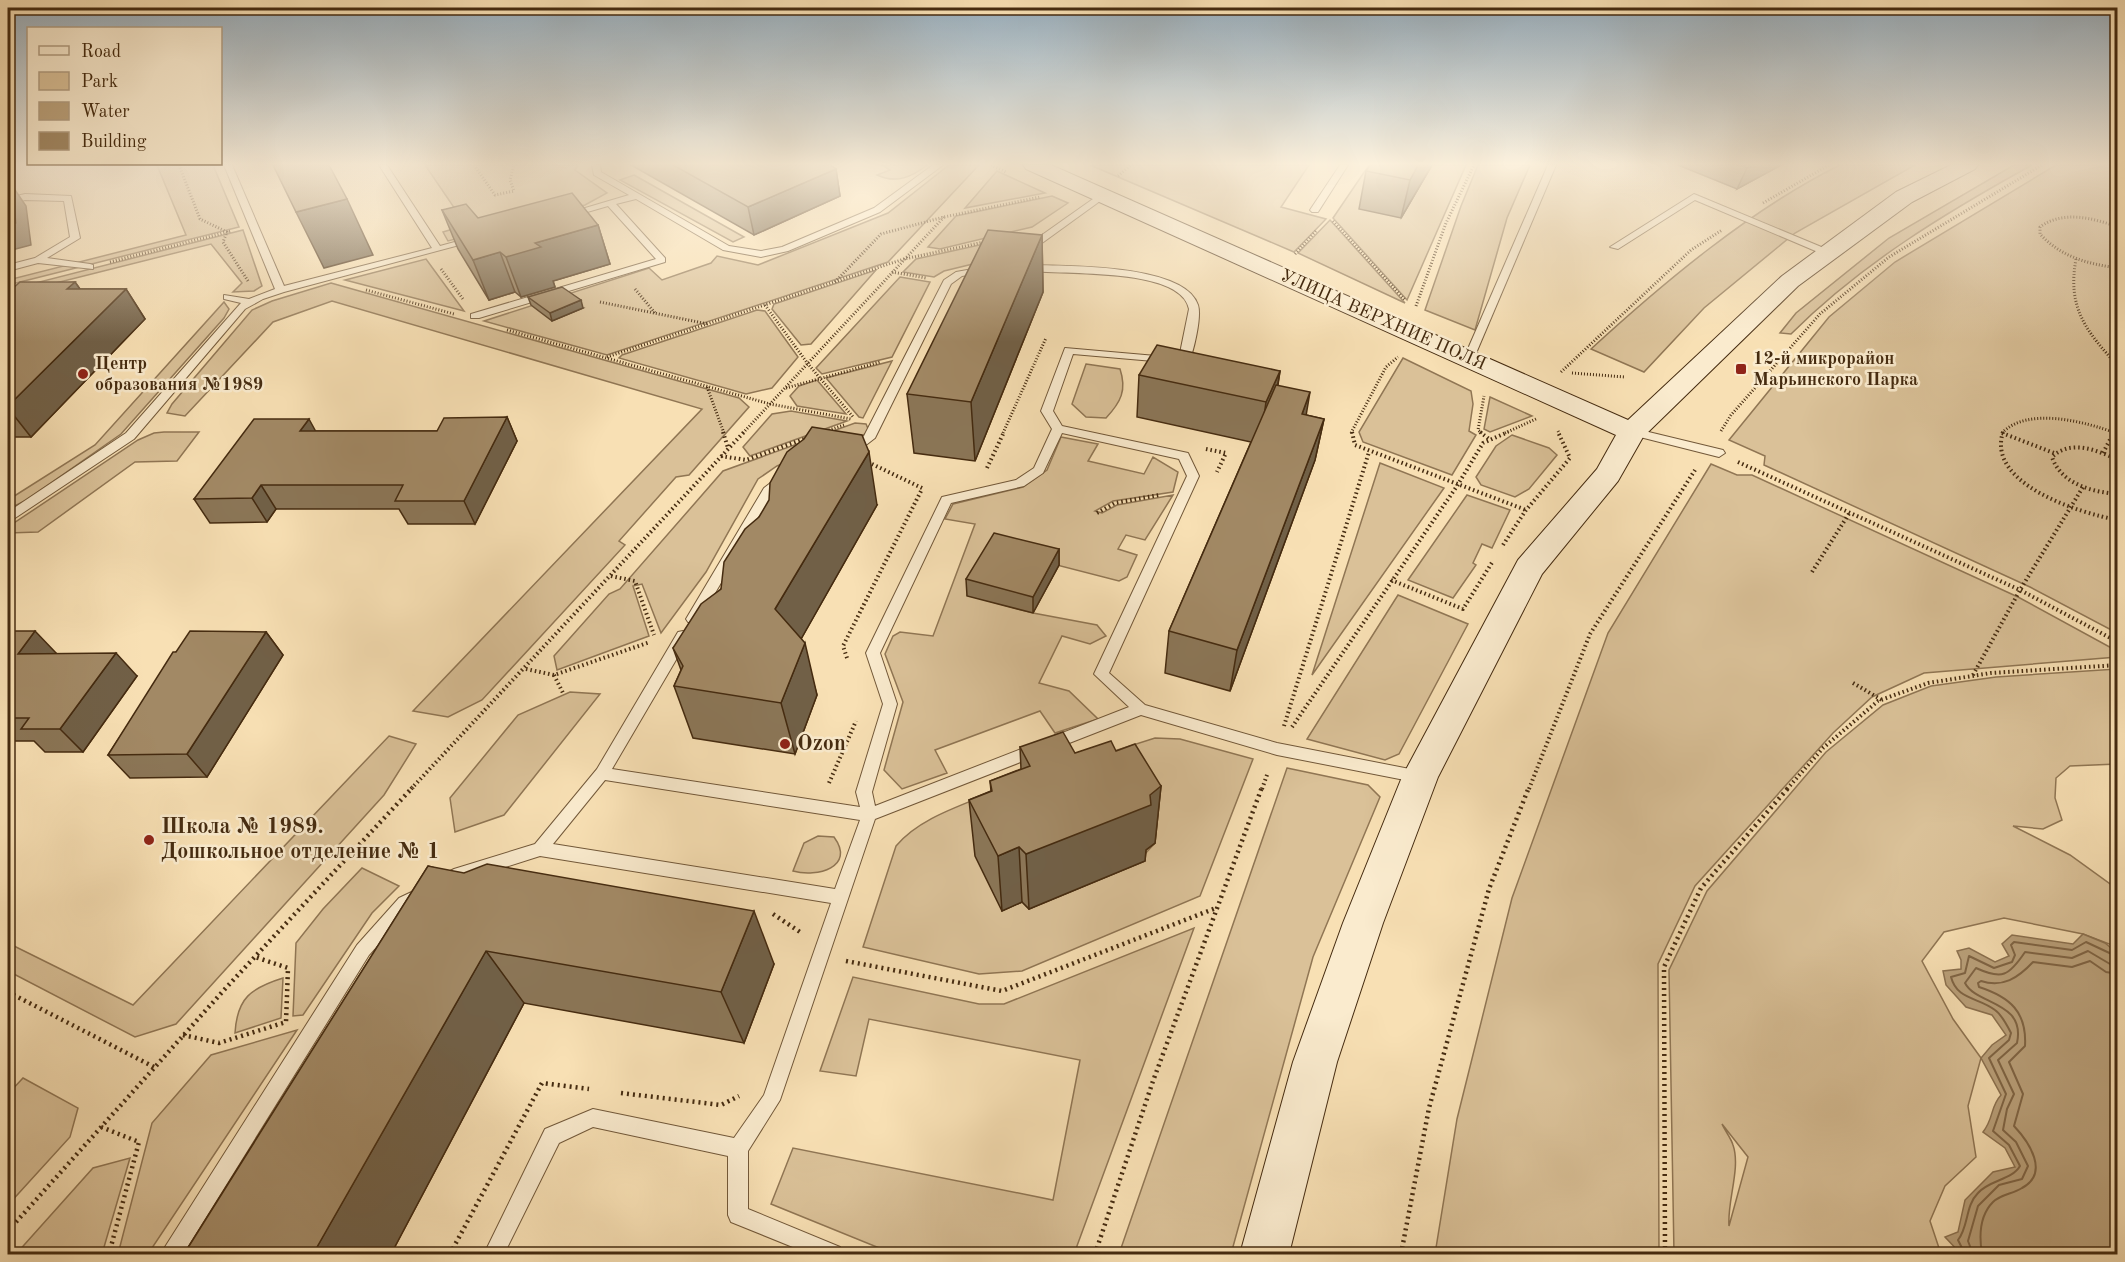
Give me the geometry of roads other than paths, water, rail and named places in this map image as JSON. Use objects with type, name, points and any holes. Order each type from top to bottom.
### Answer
[{"type":"main road","name":"УЛИЦА ВЕРХНИЕ ПОЛЯ","points":[[1187,224],[1469,358],[1632,432]]},
{"type":"main road","points":[[1265,1254],[1315,1062],[1363,923],[1420,777],[1529,568],[1608,474],[1632,432],[1790,281],[1868,224]]},
{"type":"lane","points":[[8,268],[38,260],[75,238],[73,224]]},
{"type":"lane","points":[[254,224],[281,290]]},
{"type":"lane","points":[[418,224],[433,250]]},
{"type":"lane","points":[[471,317],[662,260],[629,224]]},
{"type":"lane","points":[[685,224],[726,248],[761,254],[785,249],[844,224]]},
{"type":"lane","points":[[1008,266],[1062,224]]},
{"type":"lane","points":[[1469,358],[1527,224]]},
{"type":"lane","points":[[1615,247],[1652,224]]},
{"type":"lane","points":[[1758,224],[1828,253]]},
{"type":"lane","points":[[8,518],[130,436],[242,307],[281,290],[484,237]]},
{"type":"lane","points":[[38,260],[90,267]]},
{"type":"lane","points":[[838,456],[869,438],[947,282],[959,274],[1008,266],[1121,272],[1168,284],[1187,292],[1194,306],[1184,362],[1070,350],[1047,411],[1058,429],[1184,456],[1193,476],[1101,674],[1140,709],[1277,749],[1420,777]]},
{"type":"lane","points":[[228,297],[255,300]]},
{"type":"lane","points":[[833,1254],[738,1215],[738,1148],[771,1100],[869,815],[864,792],[890,704],[873,653],[946,500],[1020,483],[1039,470],[1058,429]]},
{"type":"lane","points":[[1632,432],[1714,452]]},
{"type":"lane","points":[[540,849],[602,772],[770,488],[788,472],[798,469]]},
{"type":"lane","points":[[602,772],[869,815],[1140,709]]},
{"type":"lane","points":[[172,1254],[363,950],[405,903],[460,874],[540,849],[839,897]]},
{"type":"lane","points":[[494,1254],[552,1136],[593,1118],[738,1148]]},
{"type":"water","points":[[2083,934],[2105,943],[2117,953],[2117,1254],[1961,1254],[1945,1237],[1958,1232],[1965,1200],[1993,1172],[2015,1167],[2005,1148],[1983,1132],[2001,1095],[1981,1058],[1992,1045],[2006,1035],[1992,1015],[1966,1007],[1946,985],[1943,971],[1961,969],[1961,960],[1957,951],[1969,948],[1995,962],[2009,956],[2002,944],[2012,935],[2073,944]]},
{"type":"place","name":"12-й микрорайон Марьинского Парка","points":[[1741,369]]},
{"type":"place","name":"Центр образования №1989","points":[[83,374]]},
{"type":"place","name":"Ozon","points":[[785,744]]},
{"type":"place","name":"Школа № 1989. Дошкольное отделение № 1","points":[[149,840]]}]
